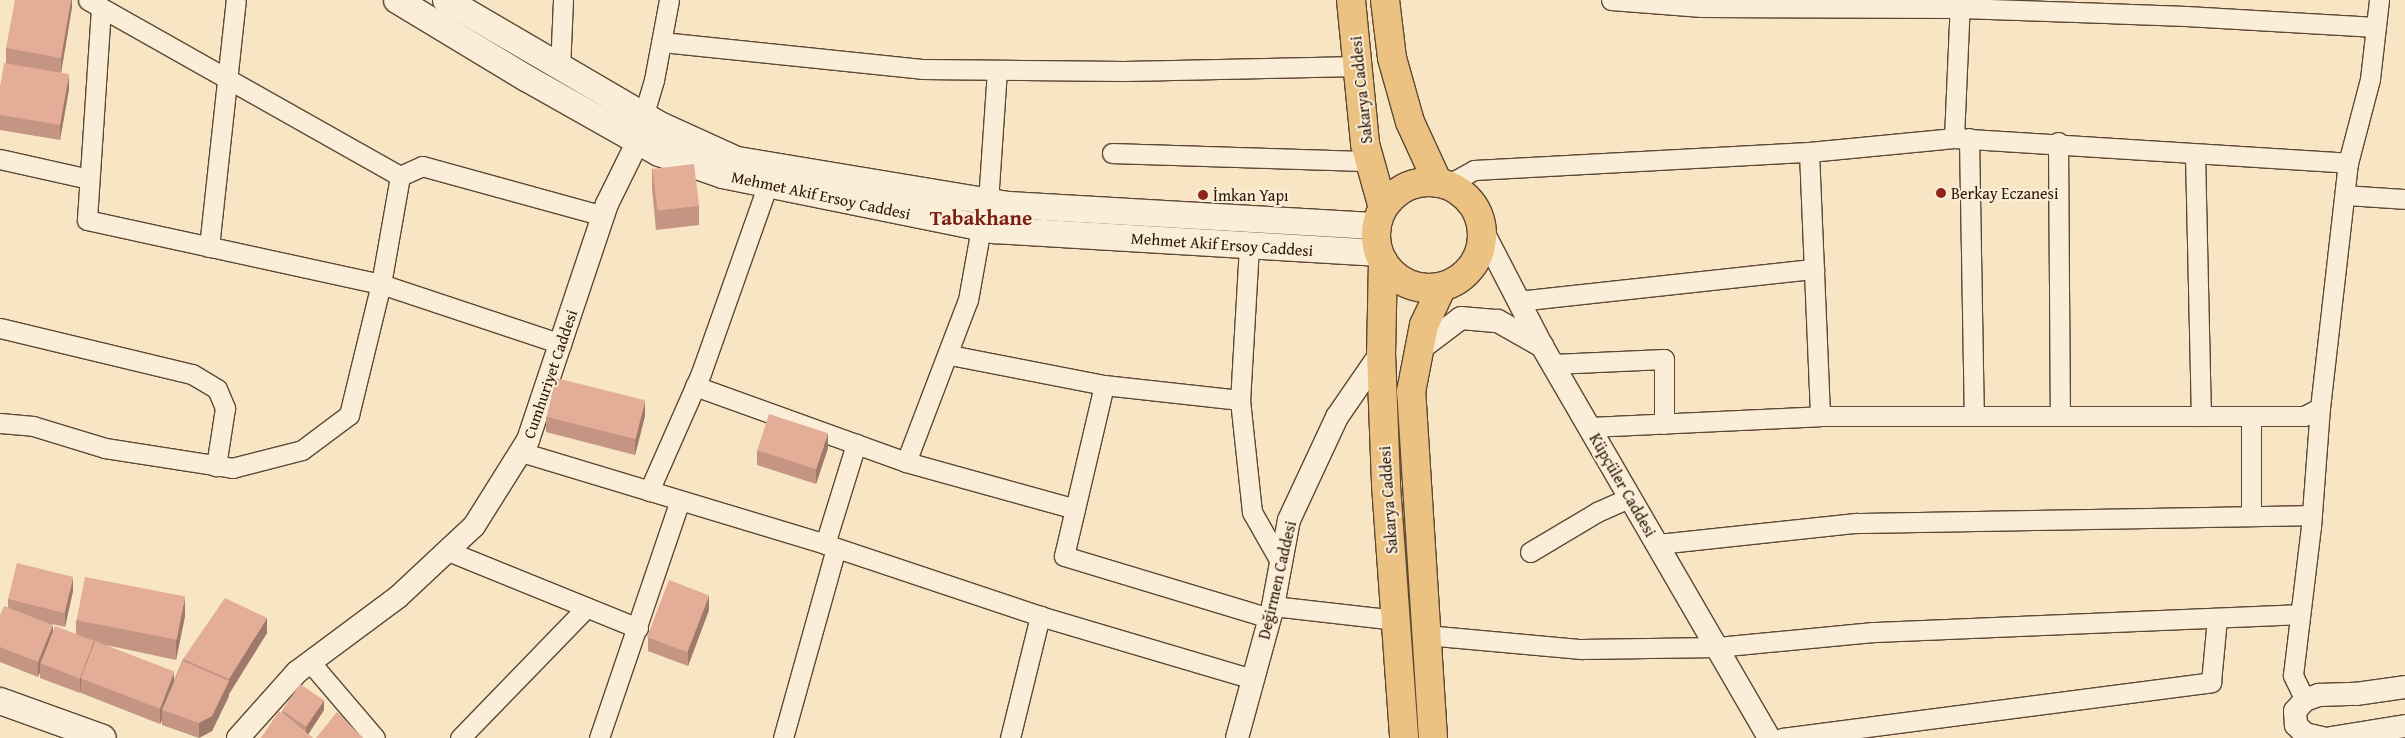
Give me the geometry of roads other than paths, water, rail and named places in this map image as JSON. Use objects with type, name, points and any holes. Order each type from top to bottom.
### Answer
[{"type":"main road","name":"Mehmet Akif Ersoy Caddesi","points":[[397,0],[526,78],[638,141],[659,152],[723,175],[981,228],[1381,257]]},
{"type":"main road","name":"Mehmet Akif Ersoy Caddesi","points":[[446,0],[643,115],[737,160],[988,202],[1380,217]]},
{"type":"main road","name":"Sakarya Caddesi","points":[[1351,0],[1370,161],[1380,217]]},
{"type":"main road","name":"Sakarya Caddesi","points":[[1385,0],[1392,58],[1410,122],[1442,184]]},
{"type":"main road","points":[[1442,184],[1471,202],[1482,230],[1481,245],[1468,272],[1442,287],[1425,288],[1408,284],[1393,275],[1381,257],[1380,217],[1406,187],[1442,184]]},
{"type":"main road","name":"Sakarya Caddesi","points":[[1381,257],[1381,353],[1404,738]]},
{"type":"main road","name":"Sakarya Caddesi","points":[[1433,738],[1411,392],[1424,325],[1442,287]]},
{"type":"main road","points":[[0,700],[103,738]]},
{"type":"street","points":[[209,247],[229,80],[236,0]]},
{"type":"street","points":[[560,68],[563,0]]},
{"type":"street","points":[[638,141],[643,115],[654,80],[669,0]]},
{"type":"street","points":[[1611,0],[1702,3],[1960,4],[2376,26]]},
{"type":"street","points":[[2305,700],[2293,675],[2312,515],[2320,408],[2348,163],[2370,79],[2379,0]]},
{"type":"street","points":[[400,176],[95,4],[87,220],[382,284],[561,344]]},
{"type":"street","points":[[1960,4],[1961,138],[1974,416]]},
{"type":"street","points":[[662,42],[922,69],[997,70],[1358,66]]},
{"type":"street","points":[[988,202],[997,70]]},
{"type":"street","points":[[1442,184],[1474,170],[1809,152],[1961,138],[2058,142],[2195,154],[2348,163]]},
{"type":"street","name":"Cumhuriyet Caddesi","points":[[238,738],[297,672],[398,597],[474,526],[528,440],[603,216],[638,141]]},
{"type":"street","points":[[2058,142],[2060,416]]},
{"type":"street","points":[[1809,152],[1820,416]]},
{"type":"street","points":[[1112,153],[1370,161]]},
{"type":"street","points":[[2195,154],[2201,416]]},
{"type":"street","points":[[0,159],[89,179]]},
{"type":"street","points":[[400,176],[422,166],[603,216]]},
{"type":"street","points":[[0,423],[34,426],[105,448],[232,468],[302,450],[349,415],[382,284],[400,176]]},
{"type":"street","points":[[649,491],[695,386],[768,184]]},
{"type":"street","points":[[2344,195],[2405,199]]},
{"type":"street","points":[[906,462],[950,354],[968,300],[981,228]]},
{"type":"street","name":"Küpçüler Caddesi","points":[[1482,230],[1548,355],[1769,738]]},
{"type":"street","points":[[1249,246],[1240,400],[1252,512],[1281,563]]},
{"type":"street","points":[[1518,301],[1814,269]]},
{"type":"street","points":[[1420,349],[1461,318],[1498,321],[1548,355],[1664,359],[1664,424]]},
{"type":"street","points":[[0,328],[192,374],[217,389],[225,408],[216,466]]},
{"type":"street","name":"Değirmen Caddesi","points":[[1237,738],[1271,612],[1289,520],[1337,417],[1381,353]]},
{"type":"street","points":[[950,354],[1104,385],[1240,400]]},
{"type":"street","points":[[1104,385],[1064,556],[1271,612],[1396,620]]},
{"type":"street","points":[[695,386],[906,462],[1075,509]]},
{"type":"street","points":[[1590,428],[1820,416],[2304,416],[2320,408]]},
{"type":"street","points":[[2251,416],[2251,516]]},
{"type":"street","points":[[783,738],[856,444]]},
{"type":"street","points":[[521,452],[830,546],[1040,616],[1253,679]]},
{"type":"street","points":[[1530,552],[1596,512],[1630,498]]},
{"type":"street","points":[[599,738],[680,500]]},
{"type":"street","points":[[1658,544],[1856,523],[2312,515]]},
{"type":"street","points":[[448,551],[638,628]]},
{"type":"street","points":[[460,738],[588,607]]},
{"type":"street","points":[[1426,635],[1581,650],[1717,647],[1873,632],[2300,614]]},
{"type":"street","points":[[1010,738],[1040,616]]},
{"type":"street","points":[[1782,738],[2211,682],[2217,618]]},
{"type":"street","points":[[310,662],[375,738]]},
{"type":"street","points":[[2322,738],[2305,734],[2296,725],[2295,711],[2305,700],[2319,695],[2356,694],[2405,687]]},
{"type":"street","points":[[2331,738],[2405,726]]},
{"type":"place","name":"Berkay Eczanesi","points":[[1941,193]]},
{"type":"place","name":"İmkan Yapı","points":[[1203,195]]},
{"type":"district","name":"Tabakhane","points":[[981,218]]}]
